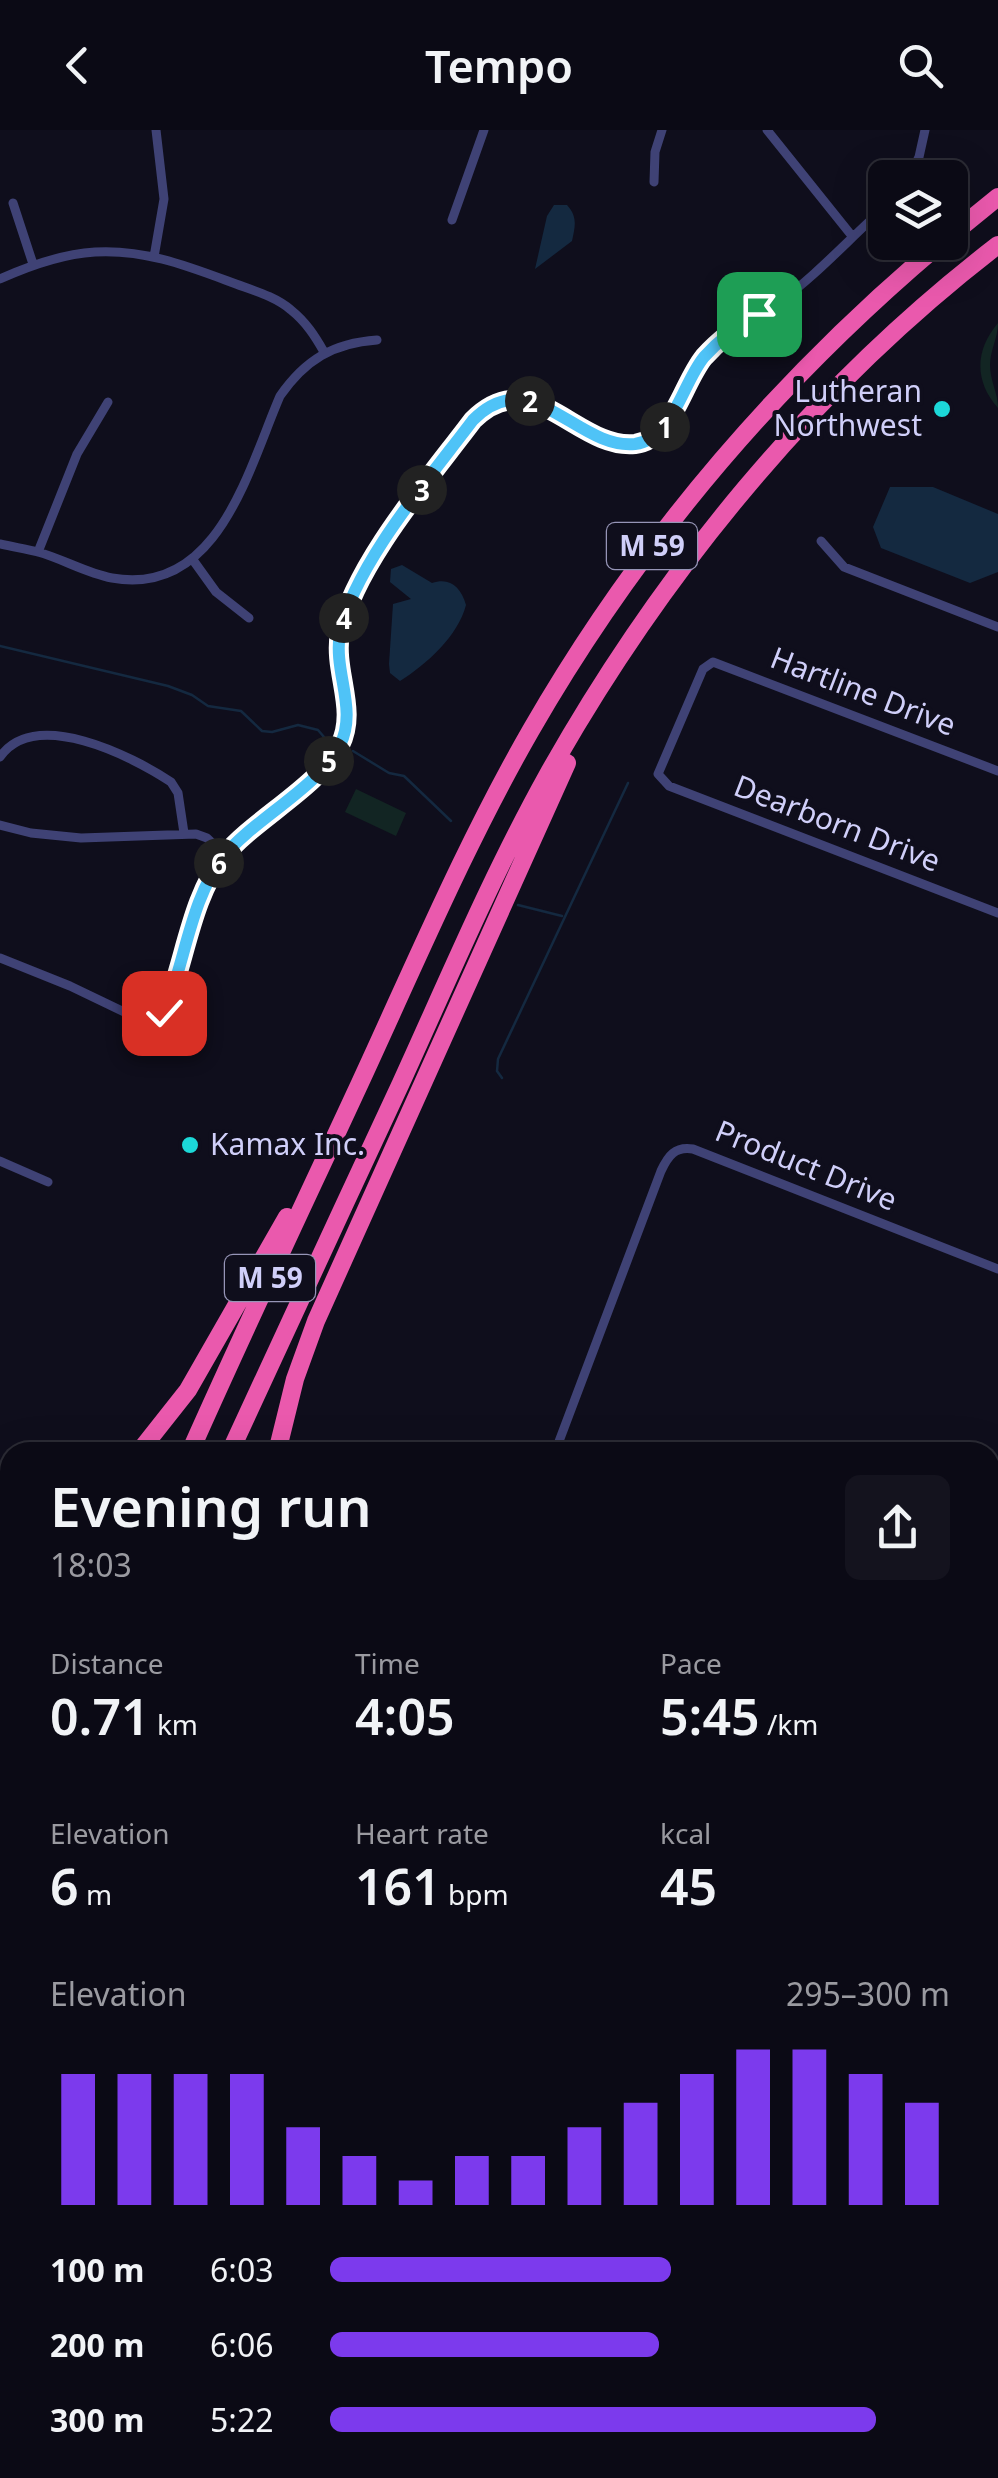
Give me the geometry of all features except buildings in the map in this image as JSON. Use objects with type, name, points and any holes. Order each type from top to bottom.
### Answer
[{"type":"highway","points":[[968,222],[998,198]]},
{"type":"highway","name":"M 59","points":[[235,1442],[496,878],[545,780],[612,670],[693,553],[786,442],[898,329],[998,245]]},
{"type":"highway","name":"M 59","points":[[195,1442],[499,788],[596,624],[672,521],[747,431],[842,332],[922,260]]},
{"type":"highway","points":[[279,1442],[294,1379],[316,1321],[517,870],[612,670]]},
{"type":"highway","points":[[147,1442],[203,1366],[351,1103]]},
{"type":"street","points":[[154,257],[164,200],[156,130]]},
{"type":"street","points":[[452,220],[484,130]]},
{"type":"street","points":[[654,182],[654,152],[662,130]]},
{"type":"street","points":[[768,130],[852,236]]},
{"type":"street","points":[[918,160],[925,130]]},
{"type":"street","points":[[13,203],[34,264]]},
{"type":"street","points":[[0,958],[143,1021],[164,1013],[201,903],[225,855],[324,768],[336,752],[348,717],[338,652],[351,600],[399,521],[477,416],[502,402],[531,401],[614,441],[632,444],[648,440],[665,428],[689,379],[716,345],[743,323],[776,305],[868,222]]},
{"type":"street","points":[[0,278],[34,264],[94,252],[154,257],[180,263],[288,307],[307,325],[324,352]]},
{"type":"street","points":[[0,544],[38,552],[96,574],[134,580],[156,576],[193,560],[218,534],[280,396],[292,379],[324,352],[377,340]]},
{"type":"street","points":[[38,552],[77,454],[108,402]]},
{"type":"street","points":[[821,541],[844,568],[998,626]]},
{"type":"street","points":[[193,560],[216,592],[249,618]]},
{"type":"street","name":"Hartline Drive","points":[[660,779],[659,770],[703,670],[717,662],[998,771]]},
{"type":"street","points":[[0,757],[10,744],[32,735],[91,742],[170,782],[181,804],[184,833]]},
{"type":"street","name":"Dearborn Drive","points":[[660,779],[669,786],[998,914]]},
{"type":"street","points":[[0,826],[80,838],[184,833],[207,838],[225,855]]},
{"type":"street","name":"Product Drive","points":[[559,1442],[661,1171],[677,1150],[693,1149],[998,1269]]},
{"type":"street","points":[[0,1161],[48,1182]]},
{"type":"green space","points":[[998,323],[990,365],[998,408],[985,387],[980,366],[985,344]]},
{"type":"green space","points":[[356,789],[406,813],[396,836],[345,812]]},
{"type":"water","points":[[554,205],[567,205],[573,214],[572,241],[535,269],[547,216]]},
{"type":"water","points":[[890,487],[933,487],[998,514],[998,572],[970,583],[881,548],[873,527]]},
{"type":"water","points":[[402,565],[432,583],[444,581],[454,585],[466,605],[456,628],[440,648],[400,681],[390,673],[389,664],[393,604],[411,599],[390,582],[391,569]]},
{"type":"waterway","points":[[0,646],[168,686],[208,706],[241,711],[262,731],[298,725],[318,730],[324,737]]},
{"type":"waterway","points":[[353,751],[389,773],[404,776],[451,821]]},
{"type":"waterway","points":[[502,1078],[497,1071],[498,1059],[628,783]]},
{"type":"waterway","points":[[518,905],[562,916]]},
{"type":"place","name":"Lutheran Northwest","points":[[942,409]]},
{"type":"place","name":"Kamax Inc.","points":[[190,1145]]},
{"type":"route","points":[[164,1013],[216,868],[236,844],[324,768],[336,752],[348,717],[338,652],[351,600],[399,521],[473,420],[483,410],[502,402],[531,401],[614,441],[642,442],[665,428],[689,379],[709,352],[759,314]]}]
